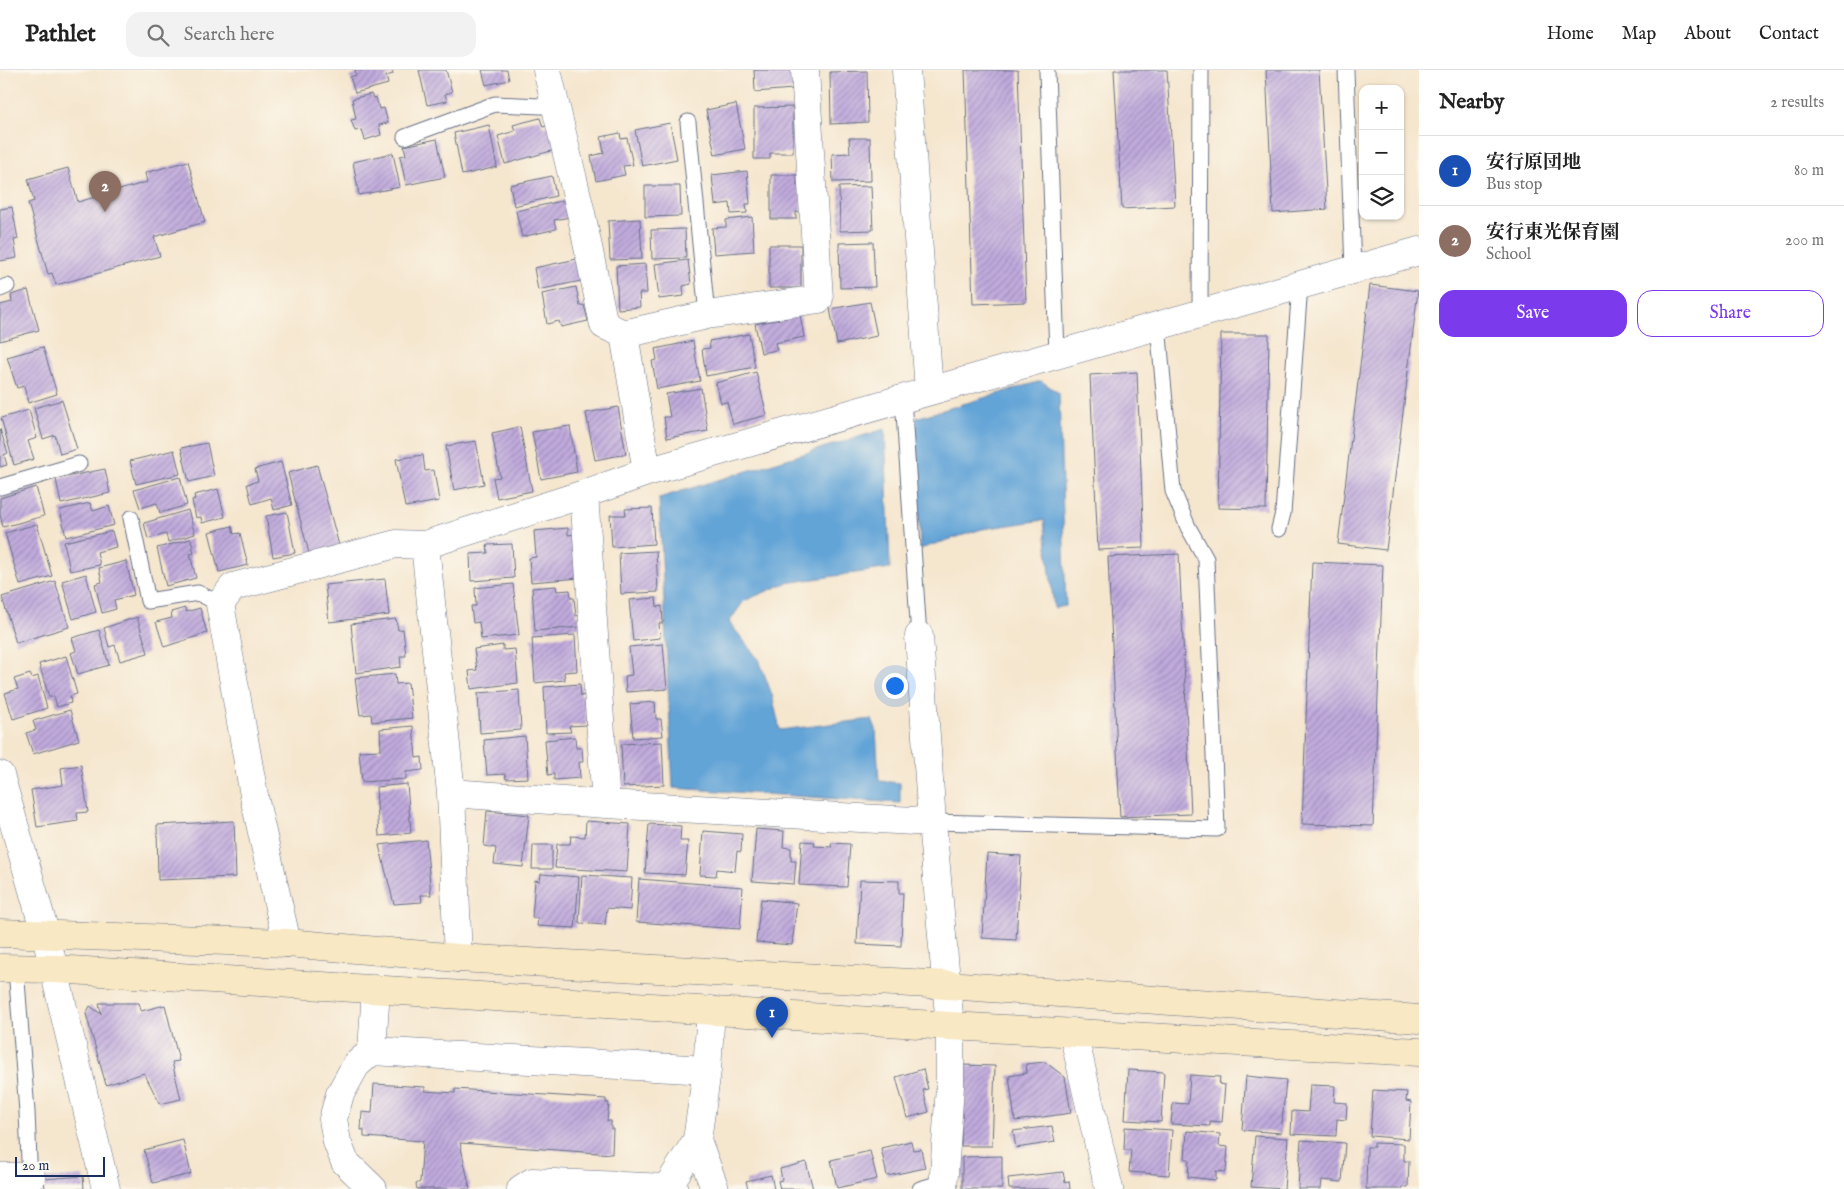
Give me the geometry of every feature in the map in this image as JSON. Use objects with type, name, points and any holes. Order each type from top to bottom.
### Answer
[{"type":"street","points":[[547,70],[604,325],[624,334],[707,315],[819,299],[805,70]]},
{"type":"street","points":[[906,70],[916,394]]},
{"type":"street","points":[[288,943],[255,800],[220,604],[233,587],[396,544],[425,545],[647,472],[1419,251]]},
{"type":"street","points":[[624,334],[647,472]]},
{"type":"street","points":[[584,494],[606,804]]},
{"type":"street","points":[[425,545],[451,793],[458,958]]},
{"type":"street","points":[[919,636],[932,822],[948,985],[950,1026],[950,1086],[936,1187]]},
{"type":"street","points":[[0,775],[55,969],[106,1189]]},
{"type":"street","points":[[451,793],[606,804],[932,822]]},
{"type":"street","points":[[0,933],[288,943],[458,958],[948,985],[1419,1019]]},
{"type":"street","points":[[8,968],[55,969],[950,1026],[1419,1052]]},
{"type":"street","points":[[372,1051],[376,989]]},
{"type":"street","points":[[521,1189],[532,1182],[670,1188],[697,1140],[707,1070],[710,1010]]},
{"type":"street","points":[[1073,1032],[1109,1189]]},
{"type":"street","points":[[373,1189],[346,1162],[337,1142],[333,1118],[340,1094],[356,1065],[372,1051],[707,1070]]},
{"type":"street","points":[[697,1140],[715,1189]]},
{"type":"street","points":[[0,1177],[30,1183]]},
{"type":"lane","points":[[1200,313],[1201,70]]},
{"type":"lane","points":[[1346,70],[1353,270]]},
{"type":"lane","points":[[1047,71],[1057,354]]},
{"type":"lane","points":[[405,137],[495,104],[541,106],[556,104]]},
{"type":"lane","points":[[688,122],[707,315]]},
{"type":"lane","points":[[1279,529],[1283,513],[1300,285]]},
{"type":"lane","points":[[932,822],[1217,829],[1213,558],[1188,527],[1173,491],[1158,326]]},
{"type":"lane","points":[[916,394],[919,636]]},
{"type":"lane","points":[[0,487],[79,464]]},
{"type":"lane","points":[[131,518],[148,601],[198,593],[220,604]]},
{"type":"lane","points":[[8,968],[30,1183]]},
{"type":"water","points":[[1041,381],[1059,393],[1066,606],[1054,608],[1044,520],[982,529],[920,549],[916,418]]},
{"type":"water","points":[[885,429],[890,568],[786,583],[744,601],[729,622],[759,660],[772,695],[780,730],[872,719],[876,729],[879,781],[900,783],[900,803],[673,788],[659,498]]},
{"type":"building","points":[[355,70],[392,70],[393,74],[386,76],[388,84],[355,93],[350,77],[356,75]]},
{"type":"building","points":[[419,70],[446,70],[452,92],[445,94],[447,101],[427,105]]},
{"type":"building","points":[[482,70],[507,70],[509,80],[486,85]]},
{"type":"building","points":[[754,70],[792,70],[793,89],[755,92]]},
{"type":"building","points":[[965,70],[1018,70],[1026,302],[973,304]]},
{"type":"building","points":[[1114,70],[1167,70],[1175,206],[1122,209]]},
{"type":"building","points":[[1266,70],[1319,70],[1327,209],[1273,213]]},
{"type":"building","points":[[867,71],[868,122],[831,124],[830,72]]},
{"type":"building","points":[[371,94],[373,98],[376,97],[379,109],[384,108],[388,123],[379,125],[381,135],[365,140],[362,130],[355,131],[351,120],[356,119],[352,99]]},
{"type":"building","points":[[736,104],[745,149],[715,155],[706,110]]},
{"type":"building","points":[[793,107],[793,153],[770,153],[770,159],[754,159],[754,108]]},
{"type":"building","points":[[540,118],[543,127],[551,125],[558,149],[505,164],[498,136],[515,131],[513,125]]},
{"type":"building","points":[[670,123],[677,159],[642,166],[635,130]]},
{"type":"building","points":[[489,125],[497,167],[462,175],[454,133]]},
{"type":"building","points":[[620,133],[621,139],[627,138],[633,165],[623,166],[625,175],[596,181],[591,156],[604,153],[601,137]]},
{"type":"building","points":[[849,138],[870,138],[871,181],[833,182],[832,154],[850,153]]},
{"type":"building","points":[[437,139],[445,177],[406,185],[400,156],[406,155],[404,146]]},
{"type":"building","points":[[393,153],[400,187],[359,195],[353,162]]},
{"type":"building","points":[[188,161],[205,222],[154,237],[160,256],[56,285],[52,273],[48,274],[28,203],[34,201],[28,179],[68,168],[78,202],[147,182],[145,173]]},
{"type":"building","points":[[747,171],[750,204],[746,204],[747,213],[731,214],[730,203],[715,205],[712,175]]},
{"type":"building","points":[[771,175],[797,175],[797,186],[801,186],[801,212],[796,212],[796,219],[771,219]]},
{"type":"building","points":[[552,176],[556,196],[514,206],[510,185]]},
{"type":"building","points":[[645,186],[680,186],[681,216],[645,217]]},
{"type":"building","points":[[871,186],[873,230],[840,231],[839,187]]},
{"type":"building","points":[[566,200],[570,217],[554,220],[556,229],[522,237],[516,211]]},
{"type":"building","points":[[12,207],[18,239],[14,240],[17,258],[0,261],[0,209]]},
{"type":"building","points":[[752,217],[754,251],[714,254],[712,228],[726,227],[726,220]]},
{"type":"building","points":[[640,219],[642,259],[610,260],[608,221]]},
{"type":"building","points":[[685,229],[686,258],[652,259],[651,230]]},
{"type":"building","points":[[873,242],[875,287],[840,288],[839,243]]},
{"type":"building","points":[[769,245],[801,245],[801,288],[769,288]]},
{"type":"building","points":[[577,259],[581,281],[538,290],[534,268]]},
{"type":"building","points":[[688,260],[691,284],[683,286],[684,296],[659,299],[655,264]]},
{"type":"building","points":[[645,264],[647,293],[639,293],[640,307],[618,309],[616,266]]},
{"type":"building","points":[[1370,285],[1418,291],[1386,550],[1338,544]]},
{"type":"building","points":[[576,287],[580,306],[584,305],[588,321],[561,327],[559,321],[547,324],[542,294]]},
{"type":"building","points":[[28,290],[39,330],[0,341],[0,305],[12,302],[11,295]]},
{"type":"building","points":[[870,302],[877,336],[837,344],[830,309]]},
{"type":"building","points":[[800,315],[804,337],[775,343],[777,350],[761,353],[755,324]]},
{"type":"building","points":[[749,334],[755,367],[706,376],[702,349],[710,348],[709,341]]},
{"type":"building","points":[[1221,334],[1269,334],[1266,509],[1218,508]]},
{"type":"building","points":[[693,341],[700,381],[657,389],[652,361],[657,360],[655,349]]},
{"type":"building","points":[[43,347],[57,394],[28,403],[24,386],[17,388],[7,357]]},
{"type":"building","points":[[756,372],[767,415],[733,424],[727,402],[721,403],[716,383]]},
{"type":"building","points":[[1137,372],[1144,548],[1098,550],[1090,375]]},
{"type":"building","points":[[701,388],[708,431],[667,438],[664,417],[670,417],[666,394]]},
{"type":"building","points":[[62,400],[77,449],[60,454],[55,435],[43,439],[34,408]]},
{"type":"building","points":[[618,407],[626,454],[595,460],[586,413]]},
{"type":"building","points":[[29,410],[37,438],[28,441],[34,459],[14,465],[1,418]]},
{"type":"building","points":[[570,426],[577,472],[541,479],[532,432]]},
{"type":"building","points":[[520,427],[532,491],[497,498],[493,478],[500,477],[492,433]]},
{"type":"building","points":[[0,429],[8,453],[4,455],[7,465],[0,467]]},
{"type":"building","points":[[476,441],[484,484],[454,490],[446,446]]},
{"type":"building","points":[[207,443],[214,476],[189,482],[181,448]]},
{"type":"building","points":[[174,450],[180,474],[136,484],[130,461]]},
{"type":"building","points":[[423,455],[425,471],[434,470],[439,501],[405,507],[396,459]]},
{"type":"building","points":[[281,462],[292,505],[274,510],[271,498],[252,504],[247,484],[258,481],[255,469]]},
{"type":"building","points":[[317,465],[340,549],[310,557],[288,473]]},
{"type":"building","points":[[105,469],[110,493],[61,504],[56,479]]},
{"type":"building","points":[[180,477],[187,505],[160,513],[157,503],[140,508],[134,490]]},
{"type":"building","points":[[36,487],[44,516],[3,527],[0,515],[0,498]]},
{"type":"building","points":[[218,489],[225,517],[202,523],[201,517],[196,518],[192,500],[195,499],[194,495]]},
{"type":"building","points":[[90,503],[93,511],[109,506],[114,525],[66,537],[60,510]]},
{"type":"building","points":[[652,508],[654,544],[612,547],[610,515],[626,515],[625,509]]},
{"type":"building","points":[[188,510],[195,534],[168,542],[166,534],[148,539],[144,523]]},
{"type":"building","points":[[287,512],[295,553],[273,557],[266,516]]},
{"type":"building","points":[[37,524],[52,576],[20,585],[5,533]]},
{"type":"building","points":[[232,526],[234,534],[240,533],[248,565],[219,572],[209,532]]},
{"type":"building","points":[[568,528],[568,535],[575,534],[579,578],[531,582],[529,558],[536,557],[534,531]]},
{"type":"building","points":[[112,531],[116,547],[97,552],[100,565],[70,571],[64,542]]},
{"type":"building","points":[[191,539],[194,553],[190,554],[196,578],[166,586],[157,548]]},
{"type":"building","points":[[512,544],[514,578],[471,581],[470,554],[488,553],[487,545]]},
{"type":"building","points":[[656,551],[658,592],[621,594],[619,553]]},
{"type":"building","points":[[1179,554],[1191,814],[1120,817],[1108,557]]},
{"type":"building","points":[[126,561],[134,595],[114,600],[116,609],[102,613],[95,584],[102,582],[99,568]]},
{"type":"building","points":[[1312,562],[1383,565],[1373,826],[1302,824]]},
{"type":"building","points":[[86,574],[96,612],[73,619],[62,581]]},
{"type":"building","points":[[385,579],[389,615],[329,622],[325,585]]},
{"type":"building","points":[[55,581],[69,627],[16,643],[2,597]]},
{"type":"building","points":[[513,584],[519,635],[481,639],[479,622],[473,623],[471,606],[476,606],[475,588]]},
{"type":"building","points":[[556,586],[557,591],[570,590],[571,598],[574,598],[576,616],[580,615],[580,627],[535,631],[532,588]]},
{"type":"building","points":[[656,598],[657,607],[662,606],[663,623],[659,623],[660,638],[633,641],[629,600]]},
{"type":"building","points":[[185,608],[186,612],[200,608],[207,633],[164,647],[156,622],[172,618],[171,612]]},
{"type":"building","points":[[137,617],[148,653],[120,661],[115,645],[109,647],[104,628]]},
{"type":"building","points":[[396,619],[398,630],[403,629],[406,656],[400,656],[401,667],[356,673],[351,624]]},
{"type":"building","points":[[99,630],[109,665],[78,674],[71,653],[76,651],[72,638]]},
{"type":"building","points":[[575,635],[577,671],[564,672],[565,680],[535,683],[532,638]]},
{"type":"building","points":[[663,644],[667,689],[626,692],[625,676],[632,675],[629,647]]},
{"type":"building","points":[[503,645],[503,650],[515,649],[518,683],[471,689],[469,671],[477,670],[474,649]]},
{"type":"building","points":[[66,656],[77,694],[70,696],[71,703],[57,707],[54,696],[49,697],[39,664]]},
{"type":"building","points":[[30,674],[32,678],[38,676],[47,708],[13,719],[5,693],[18,689],[14,679]]},
{"type":"building","points":[[395,674],[396,684],[408,683],[412,718],[372,722],[371,714],[360,715],[355,678]]},
{"type":"building","points":[[580,684],[581,696],[586,695],[586,725],[569,726],[571,732],[546,733],[544,687]]},
{"type":"building","points":[[519,690],[521,730],[480,733],[478,693]]},
{"type":"building","points":[[655,702],[656,719],[661,719],[663,736],[633,738],[630,704]]},
{"type":"building","points":[[70,710],[79,740],[33,754],[26,733],[36,730],[33,721]]},
{"type":"building","points":[[413,726],[416,758],[422,757],[423,770],[406,772],[406,779],[362,782],[359,751],[381,750],[380,729]]},
{"type":"building","points":[[525,736],[528,778],[506,779],[505,774],[487,775],[484,740]]},
{"type":"building","points":[[575,737],[576,748],[582,748],[583,762],[579,762],[580,778],[554,780],[554,774],[548,775],[545,740]]},
{"type":"building","points":[[662,742],[664,785],[623,787],[621,744]]},
{"type":"building","points":[[81,765],[88,812],[77,813],[78,821],[37,827],[31,790],[63,785],[61,768]]},
{"type":"building","points":[[407,784],[411,833],[379,836],[376,787]]},
{"type":"building","points":[[487,811],[529,815],[523,867],[494,864],[496,848],[484,846]]},
{"type":"building","points":[[234,821],[236,877],[158,880],[157,825]]},
{"type":"building","points":[[586,821],[630,824],[627,872],[555,868],[557,844],[570,844],[571,836],[585,837]]},
{"type":"building","points":[[649,824],[681,826],[680,841],[688,841],[685,875],[645,873]]},
{"type":"building","points":[[756,829],[784,831],[783,847],[791,848],[791,861],[796,861],[794,884],[752,881]]},
{"type":"building","points":[[703,831],[742,834],[741,852],[737,851],[735,871],[717,869],[716,876],[700,875]]},
{"type":"building","points":[[426,840],[431,895],[421,895],[422,902],[394,904],[379,845]]},
{"type":"building","points":[[802,841],[815,842],[814,846],[832,847],[831,843],[850,844],[847,887],[799,885]]},
{"type":"building","points":[[533,845],[552,845],[552,869],[532,869]]},
{"type":"building","points":[[987,854],[1021,856],[1016,940],[982,938]]},
{"type":"building","points":[[541,874],[579,877],[575,928],[537,926],[538,918],[532,918],[535,880],[540,881]]},
{"type":"building","points":[[582,875],[632,878],[630,910],[607,908],[605,925],[579,923]]},
{"type":"building","points":[[639,879],[743,887],[740,929],[636,922]]},
{"type":"building","points":[[860,880],[899,881],[899,893],[903,893],[901,946],[857,944]]},
{"type":"building","points":[[761,899],[797,903],[792,945],[756,942]]},
{"type":"building","points":[[99,1003],[139,1003],[141,1011],[165,1005],[179,1061],[172,1062],[181,1099],[160,1104],[144,1073],[106,1085],[86,1014],[90,1006],[101,1014]]},
{"type":"building","points":[[1045,1062],[1065,1077],[1071,1113],[1015,1121],[1009,1076],[1027,1073],[1026,1064]]},
{"type":"building","points":[[963,1065],[995,1066],[992,1146],[961,1146]]},
{"type":"building","points":[[923,1069],[928,1089],[923,1090],[929,1112],[907,1118],[896,1077]]},
{"type":"building","points":[[1128,1070],[1164,1072],[1161,1122],[1125,1120]]},
{"type":"building","points":[[1190,1075],[1220,1077],[1219,1084],[1225,1085],[1222,1122],[1210,1121],[1210,1126],[1171,1124],[1173,1103],[1188,1104]]},
{"type":"building","points":[[1246,1076],[1286,1080],[1281,1133],[1242,1130]]},
{"type":"building","points":[[374,1084],[425,1087],[425,1091],[455,1093],[455,1089],[606,1099],[606,1103],[609,1103],[607,1121],[611,1121],[611,1129],[613,1129],[612,1154],[460,1143],[470,1189],[417,1189],[416,1184],[420,1182],[423,1141],[364,1137],[364,1130],[361,1130],[362,1112],[372,1113]]},
{"type":"building","points":[[1310,1085],[1335,1086],[1334,1102],[1347,1103],[1346,1120],[1337,1119],[1336,1136],[1291,1134],[1292,1111],[1308,1112]]},
{"type":"building","points":[[1373,1090],[1407,1092],[1406,1101],[1411,1102],[1409,1139],[1370,1136]]},
{"type":"building","points":[[1052,1126],[1055,1142],[1016,1148],[1013,1131]]},
{"type":"building","points":[[1125,1127],[1172,1130],[1169,1175],[1129,1172],[1131,1150],[1124,1150]]},
{"type":"building","points":[[1187,1131],[1220,1134],[1219,1146],[1228,1147],[1226,1172],[1216,1171],[1216,1180],[1188,1177],[1189,1159],[1185,1159]]},
{"type":"building","points":[[1255,1136],[1288,1138],[1284,1189],[1251,1187]]},
{"type":"building","points":[[183,1140],[191,1174],[153,1183],[144,1150]]},
{"type":"building","points":[[1301,1140],[1345,1143],[1342,1182],[1322,1180],[1321,1189],[1298,1189]]},
{"type":"building","points":[[911,1141],[913,1150],[921,1149],[925,1168],[887,1176],[881,1148]]},
{"type":"building","points":[[1374,1143],[1404,1144],[1404,1161],[1409,1161],[1408,1187],[1402,1187],[1402,1189],[1366,1189],[1367,1147],[1374,1147]]},
{"type":"building","points":[[870,1151],[877,1179],[837,1188],[831,1160]]},
{"type":"building","points":[[1002,1156],[1002,1189],[962,1189],[962,1157]]},
{"type":"building","points":[[806,1162],[813,1189],[780,1189],[778,1181],[782,1180],[780,1169]]},
{"type":"building","points":[[1063,1172],[1065,1182],[1069,1181],[1070,1189],[1009,1189],[1008,1178]]},
{"type":"building","points":[[771,1175],[774,1189],[748,1189],[746,1181]]},
{"type":"building","points":[[83,1176],[84,1189],[45,1189],[44,1179]]},
{"type":"place","name":"安行東光保育園","points":[[105,212]]},
{"type":"place","name":"安行原団地","points":[[772,1038]]}]
